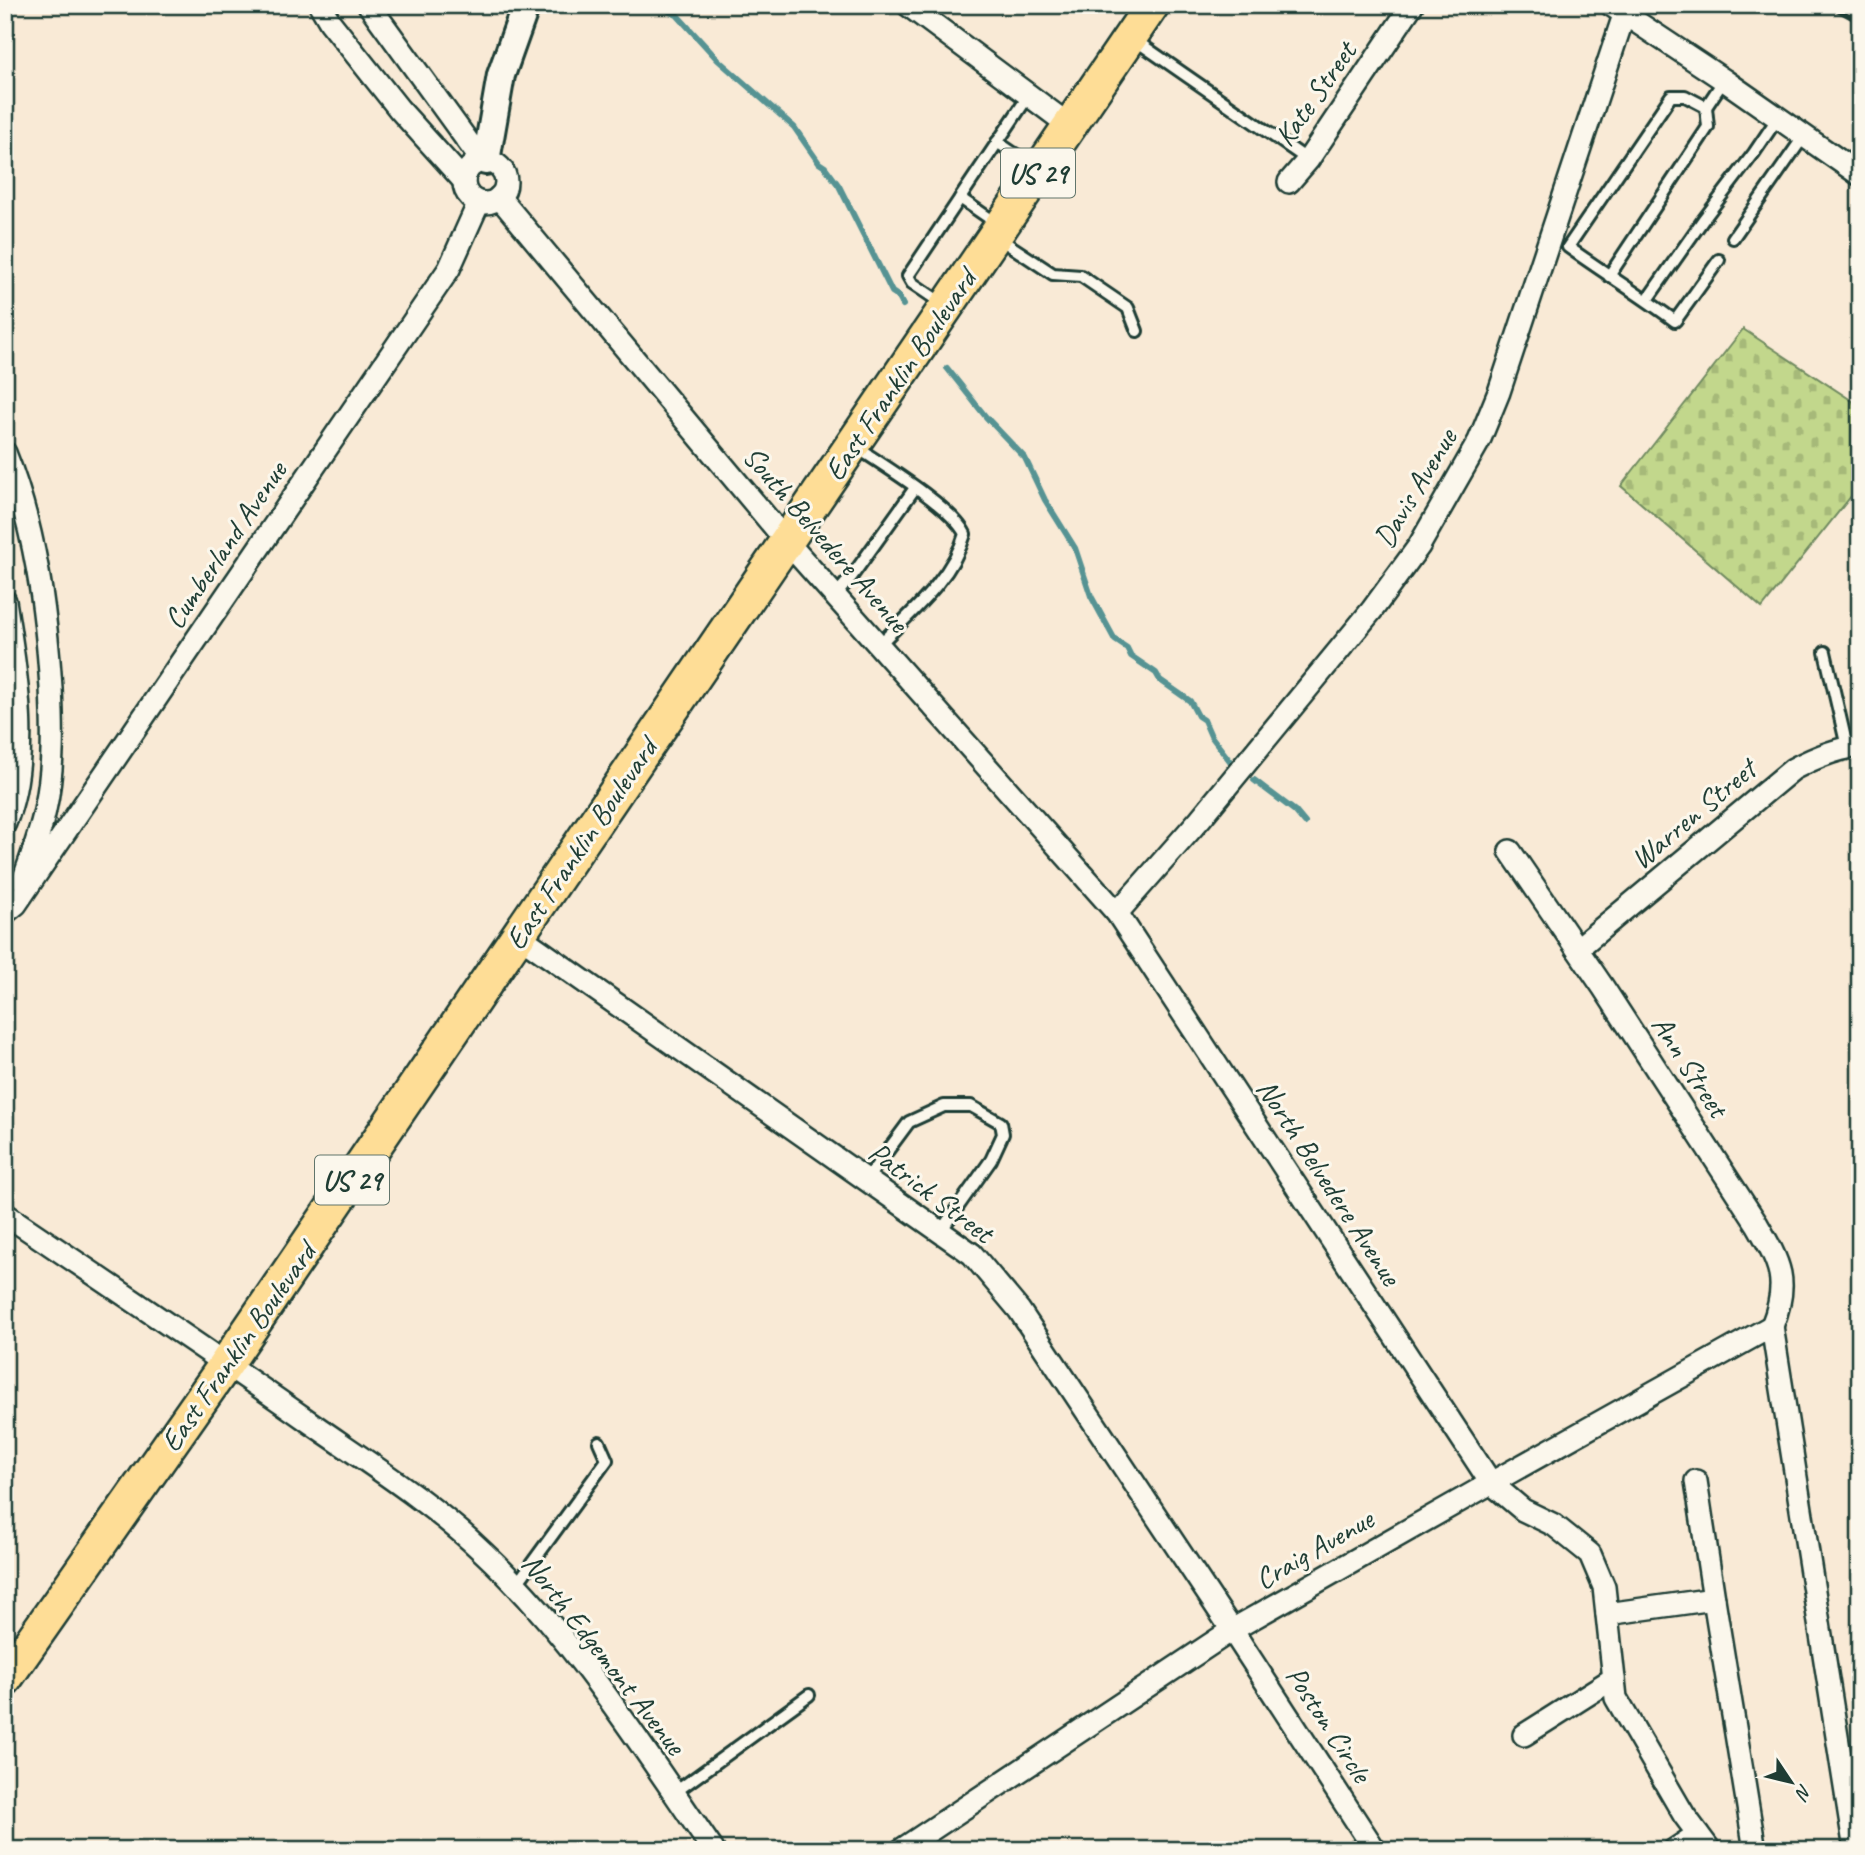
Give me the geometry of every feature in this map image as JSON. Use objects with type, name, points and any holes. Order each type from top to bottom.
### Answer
[{"type":"main road","name":"East Franklin Boulevard","points":[[5,1679],[226,1364],[1152,5]]},
{"type":"street","points":[[320,5],[330,22],[399,109],[464,181]]},
{"type":"street","points":[[369,5],[484,161]]},
{"type":"street","points":[[484,161],[501,75],[526,5]]},
{"type":"street","points":[[908,5],[1070,126]]},
{"type":"street","name":"Kate Street","points":[[1289,182],[1308,160],[1412,5]]},
{"type":"street","points":[[1618,10],[1860,175]]},
{"type":"street","name":"Davis Avenue","points":[[1117,913],[1200,819],[1372,610],[1419,546],[1458,479],[1479,440],[1499,392],[1618,10]]},
{"type":"street","points":[[484,161],[495,163],[503,173],[505,186],[489,200],[474,200],[466,192],[464,181],[469,168],[484,161]]},
{"type":"street","name":"South Belvedere Avenue","points":[[489,200],[878,646],[1117,913]]},
{"type":"street","name":"Cumberland Avenue","points":[[9,913],[449,268],[489,200]]},
{"type":"street","points":[[5,453],[27,520],[40,584],[52,713],[50,779],[45,811],[9,913]]},
{"type":"street","points":[[5,601],[17,686],[20,751],[5,823]]},
{"type":"street","name":"Warren Street","points":[[1577,949],[1793,769],[1853,746]]},
{"type":"street","name":"Ann Street","points":[[1510,851],[1758,1224],[1776,1258],[1781,1275],[1782,1293],[1772,1326]]},
{"type":"street","name":"North Belvedere Avenue","points":[[1117,913],[1491,1483],[1523,1510],[1554,1525],[1590,1554],[1604,1587],[1616,1698],[1684,1815],[1704,1842]]},
{"type":"street","name":"Patrick Street","points":[[518,935],[972,1254],[1019,1310],[1233,1630]]},
{"type":"street","name":"North Edgemont Avenue","points":[[5,1214],[414,1495],[484,1553],[516,1585],[574,1654],[713,1850]]},
{"type":"street","points":[[1772,1326],[1855,1850]]},
{"type":"street","name":"Craig Avenue","points":[[901,1850],[1233,1630],[1772,1326]]},
{"type":"street","points":[[1696,1481],[1755,1850]]},
{"type":"street","points":[[1607,1614],[1714,1600]]},
{"type":"street","name":"Poston Circle","points":[[1233,1630],[1375,1850]]},
{"type":"street","points":[[1524,1735],[1614,1678]]},
{"type":"street","points":[[1674,1850],[1704,1842]]},
{"type":"lane","points":[[1131,37],[1308,160]]},
{"type":"lane","points":[[1609,276],[1708,127],[1706,107],[1724,80]]},
{"type":"lane","points":[[947,306],[912,283],[908,276],[1029,95]]},
{"type":"lane","points":[[1706,107],[1685,96],[1671,96],[1568,247],[1675,321],[1718,260]]},
{"type":"lane","points":[[1647,300],[1777,119]]},
{"type":"lane","points":[[1733,238],[1804,136]]},
{"type":"lane","points":[[997,142],[1039,171]]},
{"type":"lane","points":[[960,198],[1053,274],[1081,276],[1128,308],[1137,331]]},
{"type":"lane","points":[[853,445],[953,517],[965,534],[961,547],[937,584],[878,646]]},
{"type":"lane","points":[[835,596],[915,488]]},
{"type":"lane","points":[[1825,652],[1853,746]]},
{"type":"lane","points":[[866,1180],[909,1122],[944,1106],[971,1105],[1001,1123],[1003,1133],[991,1160],[940,1232]]},
{"type":"lane","points":[[516,1585],[607,1460],[599,1441]]},
{"type":"lane","points":[[674,1793],[809,1695]]},
{"type":"green space","points":[[1743,329],[1860,406],[1860,485],[1762,608],[1621,486]]},
{"type":"waterway","points":[[665,5],[718,60],[794,127],[839,186],[892,292],[903,305]]},
{"type":"waterway","points":[[947,368],[986,417],[1025,458],[1045,500],[1075,548],[1091,596],[1115,640],[1127,648],[1131,656],[1156,673],[1160,680],[1190,701],[1230,761]]},
{"type":"waterway","points":[[1254,780],[1295,811],[1305,823]]},
{"type":"railway","points":[[1829,5],[1860,22]]}]
